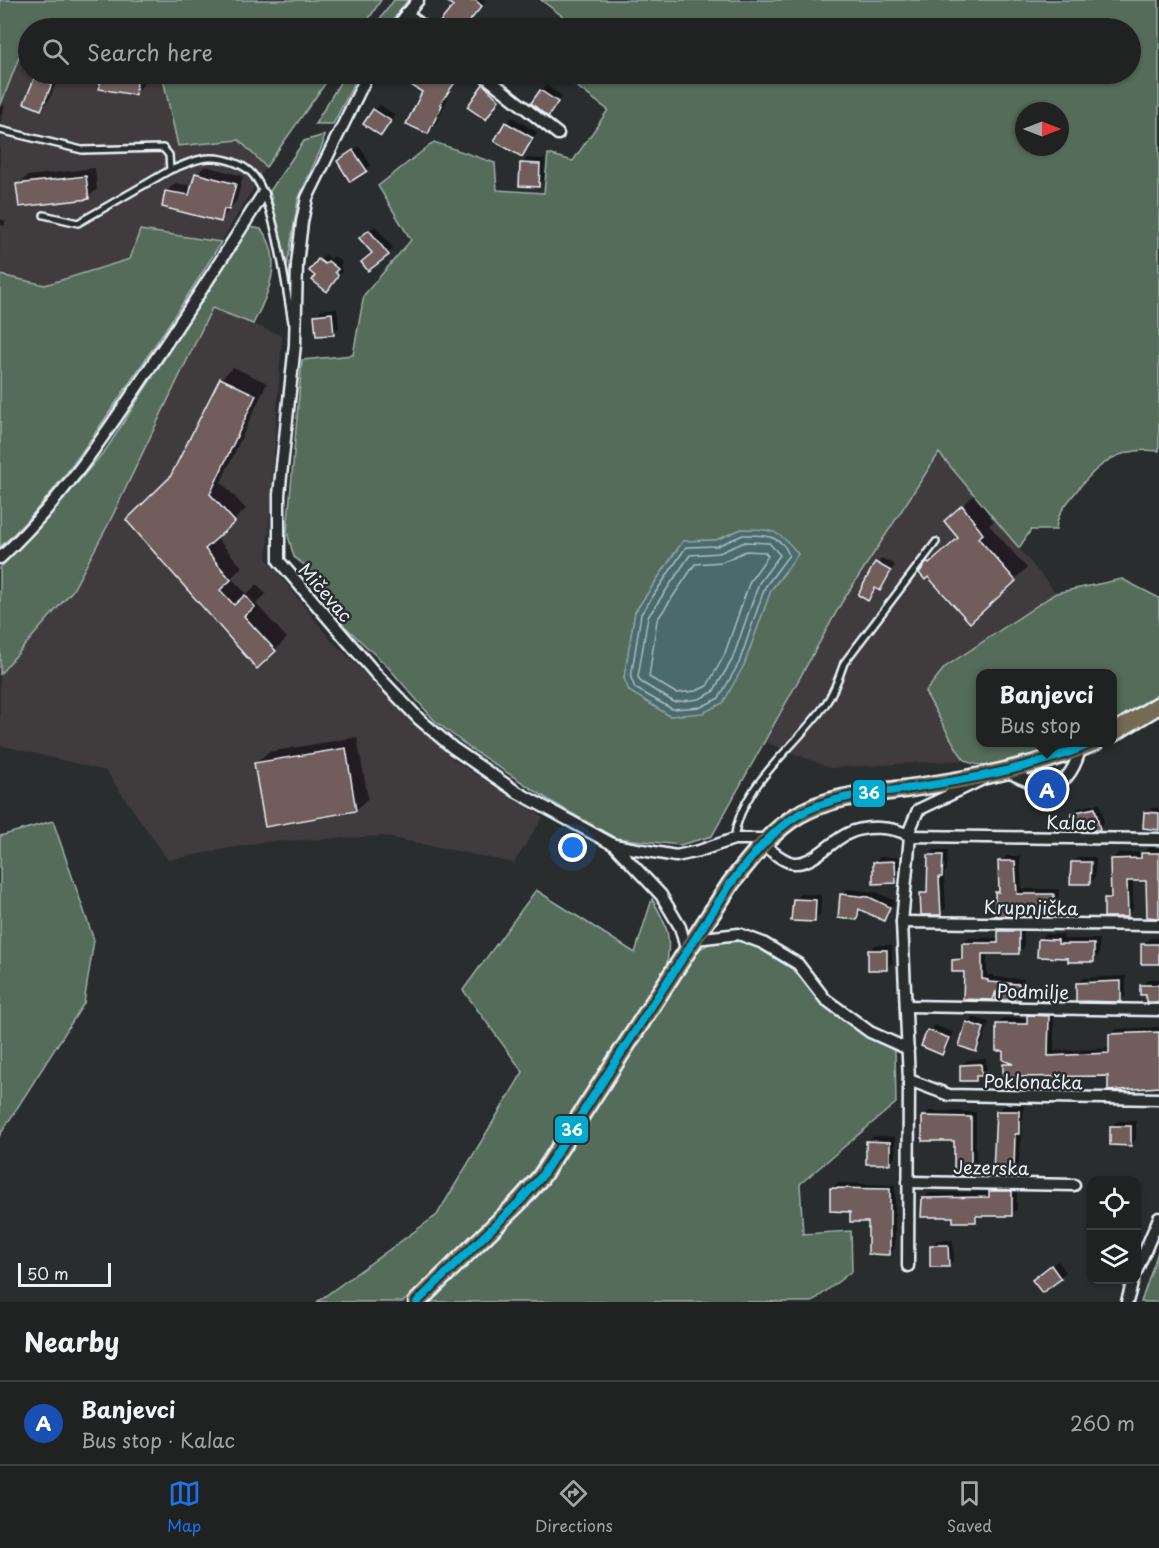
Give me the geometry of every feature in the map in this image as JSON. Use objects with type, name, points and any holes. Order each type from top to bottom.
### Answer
[{"type":"main road","points":[[1117,731],[1159,705]]},
{"type":"main road","points":[[417,1302],[520,1201],[541,1177],[731,884],[765,842],[798,816],[833,800],[997,771],[1083,747]]},
{"type":"street","points":[[403,18],[418,0]]},
{"type":"street","points":[[406,13],[412,18]]},
{"type":"street","name":"Mičevac","points":[[363,84],[307,198],[297,264],[295,344],[279,495],[279,561],[376,674],[419,719],[453,748],[517,792],[614,845],[661,895],[691,945]]},
{"type":"street","points":[[495,84],[558,134]]},
{"type":"street","points":[[0,558],[44,514],[79,474],[263,194]]},
{"type":"street","points":[[908,1266],[909,1080],[902,922],[909,835],[918,810],[978,784],[997,771],[1029,782],[1056,785],[1064,782],[1086,747]]},
{"type":"street","name":"Kalac","points":[[765,842],[784,860],[794,863],[810,859],[848,833],[888,828],[909,835],[1159,839]]},
{"type":"street","points":[[614,845],[676,856],[699,852],[734,839],[765,842]]},
{"type":"street","name":"Krupnjička","points":[[902,922],[1159,925]]},
{"type":"street","points":[[691,945],[739,934],[763,943],[798,964],[825,999],[870,1032],[908,1049]]},
{"type":"street","name":"Podmilje","points":[[906,1006],[1159,1010]]},
{"type":"street","name":"Poklonačka","points":[[909,1080],[949,1095],[1159,1099]]},
{"type":"street","name":"Jezerska","points":[[908,1182],[1074,1185]]},
{"type":"street","points":[[1141,1262],[1159,1218]]},
{"type":"street","points":[[1127,1302],[1133,1284]]},
{"type":"lane","points":[[0,130],[82,150],[163,148],[169,155],[170,171]]},
{"type":"lane","points":[[44,214],[78,223],[170,171],[209,158],[235,162],[254,176],[263,194],[281,257],[295,344]]},
{"type":"lane","points":[[734,839],[743,806],[825,705],[836,686],[844,663],[936,542]]},
{"type":"shaded area","points":[[18,60],[18,84],[164,84],[178,146],[239,140],[266,167],[221,242],[140,230],[130,259],[45,285],[0,275],[0,131],[3,102]]},
{"type":"shaded area","points":[[212,307],[282,336],[267,559],[330,639],[454,760],[543,817],[514,863],[383,836],[262,842],[168,860],[106,771],[0,745],[0,674],[73,590],[109,523]]},
{"type":"shaded area","points":[[939,453],[1056,593],[945,667],[925,692],[965,760],[830,768],[766,742],[842,602]]},
{"type":"green space","points":[[0,0],[381,0],[369,18],[18,18],[18,60],[0,107]]},
{"type":"green space","points":[[394,0],[408,0],[394,18],[380,18]]},
{"type":"green space","points":[[541,0],[1159,0],[1159,451],[1133,451],[1121,454],[1101,465],[1065,506],[1058,519],[1056,530],[1031,530],[1019,548],[939,453],[842,602],[712,836],[680,845],[615,838],[552,802],[471,749],[435,721],[388,667],[335,617],[308,568],[294,557],[287,532],[302,360],[353,355],[364,295],[411,240],[378,186],[434,142],[495,163],[497,190],[544,193],[548,154],[573,161],[608,110],[573,84],[1141,84],[1141,18],[565,18]],"holes":[[[742,529],[785,572],[771,590],[744,665],[670,716],[630,691],[624,678],[635,612],[683,541],[716,540]]]},
{"type":"green space","points":[[164,84],[325,84],[266,167],[239,140],[178,146]]},
{"type":"green space","points":[[339,84],[354,84],[333,124],[315,124]]},
{"type":"green space","points":[[324,135],[323,144],[298,200],[287,267],[270,191],[304,141]]},
{"type":"green space","points":[[249,227],[261,229],[268,240],[273,264],[272,276],[264,301],[253,324],[212,308],[109,523],[73,590],[0,674],[0,568],[39,528],[107,448]]},
{"type":"green space","points":[[140,230],[221,242],[176,314],[84,449],[36,510],[0,547],[0,275],[45,285],[130,259]]},
{"type":"green space","points":[[1122,579],[1159,598],[1159,696],[1117,722],[1117,669],[976,669],[976,747],[1064,747],[1003,763],[974,764],[965,760],[925,692],[945,667],[1056,593]]},
{"type":"green space","points":[[53,821],[94,940],[84,1003],[0,1135],[0,836]]},
{"type":"green space","points":[[536,890],[635,953],[652,899],[667,932],[669,948],[666,968],[531,1174],[483,1226],[403,1302],[317,1302],[437,1215],[523,1072],[463,990]]},
{"type":"green space","points":[[747,941],[800,974],[823,1005],[869,1037],[895,1051],[896,1103],[800,1184],[803,1234],[851,1231],[852,1271],[812,1302],[429,1302],[513,1221],[548,1177],[694,952],[711,943]]},
{"type":"green space","points":[[1159,1249],[1159,1302],[1141,1302]]},
{"type":"water","points":[[742,529],[774,532],[780,535],[798,554],[771,590],[744,665],[723,703],[703,713],[670,716],[629,691],[624,678],[635,612],[683,541],[716,540]]},
{"type":"building","points":[[445,0],[475,0],[482,6],[472,18],[443,18],[453,6]]},
{"type":"building","points":[[32,84],[52,84],[41,110],[24,103]]},
{"type":"building","points":[[100,84],[137,84],[135,95],[99,89]]},
{"type":"building","points":[[410,84],[454,84],[440,104],[442,105],[428,134],[406,124],[422,92]]},
{"type":"building","points":[[483,84],[499,100],[486,120],[467,107]]},
{"type":"building","points":[[540,90],[558,102],[548,117],[531,103]]},
{"type":"building","points":[[373,109],[391,121],[381,136],[363,124]]},
{"type":"building","points":[[505,122],[533,138],[522,157],[494,141]]},
{"type":"building","points":[[353,150],[367,171],[350,182],[337,161]]},
{"type":"building","points":[[520,163],[540,164],[539,187],[519,186]]},
{"type":"building","points":[[195,173],[236,184],[229,210],[224,209],[221,222],[162,207],[165,191],[189,195]]},
{"type":"building","points":[[86,176],[89,199],[19,207],[16,184]]},
{"type":"building","points":[[369,230],[389,255],[368,271],[361,262],[372,253],[359,238]]},
{"type":"building","points":[[318,259],[325,264],[328,261],[338,269],[335,272],[338,275],[337,278],[327,292],[312,280],[315,276],[309,271]]},
{"type":"building","points":[[332,313],[334,335],[316,336],[314,315]]},
{"type":"building","points":[[220,378],[256,395],[210,494],[235,522],[205,549],[231,580],[220,590],[234,605],[245,595],[255,607],[244,616],[276,651],[257,669],[126,520],[170,477]]},
{"type":"building","points":[[962,505],[983,534],[978,538],[1016,581],[970,623],[928,577],[925,580],[919,573],[927,562],[929,564],[958,538],[944,521]]},
{"type":"building","points":[[875,562],[891,571],[880,591],[875,588],[868,601],[858,595]]},
{"type":"building","points":[[346,748],[356,811],[265,827],[254,763]]},
{"type":"building","points":[[1095,808],[1100,830],[1074,830],[1071,813]]},
{"type":"building","points":[[1144,812],[1159,813],[1159,830],[1143,828]]},
{"type":"building","points":[[1141,853],[1159,853],[1159,918],[1147,917],[1146,881],[1127,881],[1128,917],[1104,917],[1104,898],[1111,898],[1110,859],[1141,858]]},
{"type":"building","points":[[928,855],[943,855],[942,877],[939,877],[941,915],[921,915],[920,893],[927,893]]},
{"type":"building","points":[[895,861],[896,883],[873,884],[873,862]]},
{"type":"building","points":[[998,861],[1015,861],[1017,894],[1054,894],[1053,916],[995,916],[995,892],[999,892]]},
{"type":"building","points":[[1071,862],[1091,862],[1090,884],[1070,884]]},
{"type":"building","points":[[840,894],[869,897],[890,907],[884,921],[859,909],[857,920],[838,918]]},
{"type":"building","points":[[793,899],[816,900],[815,922],[791,921]]},
{"type":"building","points":[[998,931],[1019,931],[1019,954],[982,954],[982,979],[988,982],[1019,984],[1020,1000],[996,1000],[996,991],[993,1000],[963,999],[964,972],[952,972],[952,960],[962,959],[962,943],[998,943]]},
{"type":"building","points":[[1038,939],[1058,940],[1058,944],[1094,944],[1094,962],[1068,962],[1068,958],[1037,957]]},
{"type":"building","points":[[1141,944],[1159,944],[1159,964],[1141,964]]},
{"type":"building","points":[[868,950],[887,950],[887,970],[868,970]]},
{"type":"building","points":[[1121,981],[1121,1002],[1076,1001],[1076,983]]},
{"type":"building","points":[[1140,985],[1159,985],[1159,1002],[1146,1002],[1146,995],[1140,995]]},
{"type":"building","points":[[1037,989],[1055,990],[1055,1001],[1036,1001]]},
{"type":"building","points":[[1027,1015],[1049,1016],[1048,1056],[1109,1053],[1109,1034],[1159,1032],[1159,1087],[1108,1091],[1108,1076],[1003,1077],[1003,1064],[1013,1064],[1003,1060],[1003,1051],[996,1051],[996,1024],[1027,1024]]},
{"type":"building","points":[[966,1022],[984,1028],[976,1052],[959,1046]]},
{"type":"building","points":[[927,1030],[949,1038],[942,1055],[921,1046]]},
{"type":"building","points":[[981,1064],[982,1076],[976,1076],[976,1081],[960,1081],[960,1065]]},
{"type":"building","points":[[996,1111],[1019,1111],[1019,1134],[1015,1134],[1014,1171],[993,1171]]},
{"type":"building","points":[[922,1116],[971,1117],[971,1175],[954,1175],[954,1141],[922,1141]]},
{"type":"building","points":[[1110,1126],[1131,1126],[1131,1146],[1110,1145]]},
{"type":"building","points":[[866,1141],[890,1142],[890,1164],[866,1164]]},
{"type":"building","points":[[830,1188],[890,1189],[890,1255],[868,1254],[868,1222],[850,1222],[850,1212],[830,1211]]},
{"type":"building","points":[[989,1191],[1012,1191],[1012,1216],[976,1216],[976,1222],[953,1222],[953,1217],[921,1217],[922,1198],[989,1197]]},
{"type":"building","points":[[930,1245],[948,1245],[949,1267],[930,1267]]},
{"type":"building","points":[[1051,1265],[1061,1279],[1042,1293],[1032,1280]]},
{"type":"transit line","name":"36","points":[[417,1302],[520,1201],[541,1177],[731,883],[779,829],[798,815],[836,800],[1001,772],[1082,747]]},
{"type":"place","name":"Banjevci","points":[[1047,789]]}]
